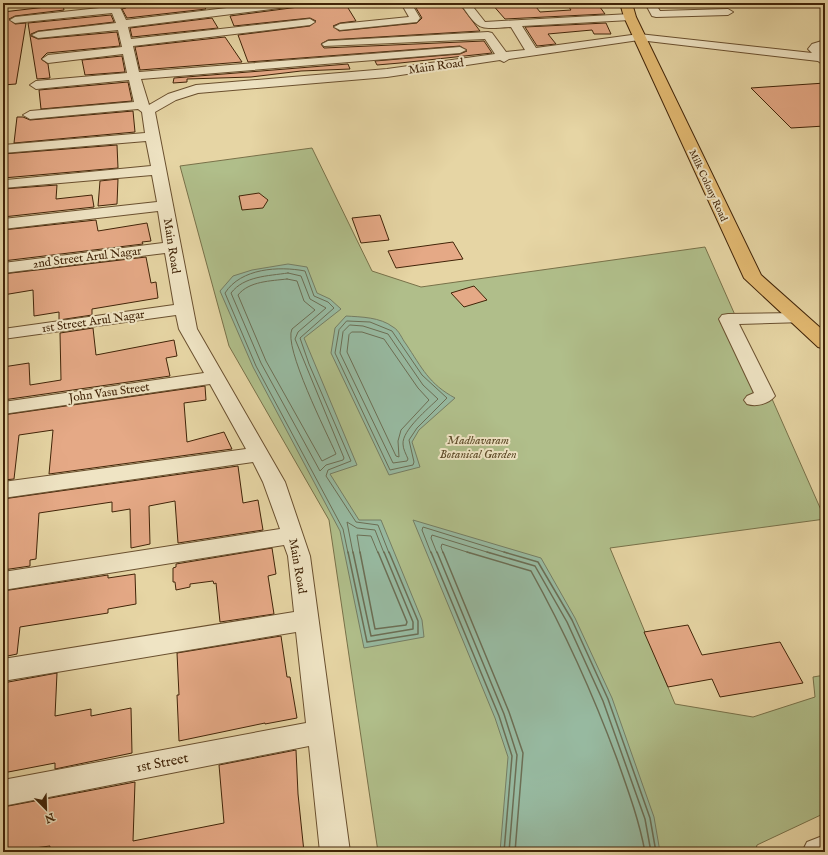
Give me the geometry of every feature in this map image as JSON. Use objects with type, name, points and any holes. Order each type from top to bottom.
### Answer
[{"type":"main road","name":"Milk Colony Road","points":[[628,10],[639,38],[753,278],[825,342]]},
{"type":"street","points":[[38,35],[295,3]]},
{"type":"street","points":[[340,27],[413,20],[415,18],[406,3]]},
{"type":"street","points":[[465,3],[482,24],[514,23],[628,10]]},
{"type":"street","points":[[650,3],[656,14],[728,12],[722,3]]},
{"type":"street","points":[[15,20],[116,5],[133,76],[145,108],[30,115]]},
{"type":"street","points":[[48,59],[127,46],[310,22]]},
{"type":"street","points":[[514,23],[533,53]]},
{"type":"street","points":[[328,44],[488,34],[501,53]]},
{"type":"street","name":"Main Road","points":[[335,852],[299,556],[274,482],[188,329],[172,247],[160,170],[145,108],[196,89],[387,73],[501,53],[533,53],[639,38],[823,60]]},
{"type":"street","points":[[823,60],[814,49],[816,46],[825,43]]},
{"type":"street","points":[[36,85],[133,76],[501,53]]},
{"type":"street","points":[[3,149],[152,136]]},
{"type":"street","points":[[6,184],[160,170]]},
{"type":"street","points":[[3,224],[165,206]]},
{"type":"street","name":"2nd Street Arul Nagar","points":[[3,268],[172,247]]},
{"type":"street","name":"1st Street Arul Nagar","points":[[3,334],[183,309]]},
{"type":"street","points":[[754,400],[765,396],[728,319],[798,318]]},
{"type":"street","name":"John Vasu Street","points":[[3,408],[215,377]]},
{"type":"street","points":[[3,490],[259,454]]},
{"type":"street","points":[[3,581],[293,535]]},
{"type":"street","points":[[3,670],[306,620]]},
{"type":"street","name":"1st Street","points":[[3,793],[321,732]]},
{"type":"street","points":[[817,852],[825,849]]},
{"type":"green space","name":"Madhavaram Botanical Garden","points":[[312,148],[372,271],[421,287],[705,247],[825,519],[610,548],[675,704],[753,717],[815,697],[813,677],[825,675],[825,813],[757,845],[755,852],[378,852],[329,520],[229,346],[180,166]]},
{"type":"water","points":[[288,264],[307,267],[317,293],[330,299],[341,309],[304,338],[357,465],[330,474],[359,520],[381,520],[422,620],[424,637],[364,648],[340,531],[253,367],[220,291],[233,276],[252,270]]},
{"type":"water","points":[[346,316],[376,319],[395,328],[432,381],[446,393],[455,398],[419,430],[412,442],[420,467],[389,475],[331,353],[335,328]]},
{"type":"water","points":[[413,520],[541,558],[575,618],[612,698],[654,817],[660,852],[500,852],[508,757],[495,718]]},
{"type":"building","points":[[142,3],[179,3],[181,6],[201,3],[206,9],[127,18],[122,9],[126,8],[125,6]]},
{"type":"building","points":[[329,3],[345,3],[356,21],[340,23],[333,26],[339,31],[417,23],[422,18],[413,3],[459,3],[480,31],[328,40],[321,44],[324,48],[484,41],[492,53],[377,65],[375,61],[460,54],[467,51],[460,46],[248,62],[238,35],[310,26],[316,21],[310,18],[234,26],[230,16]]},
{"type":"building","points":[[491,3],[533,3],[540,12],[571,10],[566,3],[597,3],[605,14],[505,19]]},
{"type":"building","points":[[63,5],[64,10],[15,16],[9,19],[15,24],[26,23],[16,84],[3,85],[3,12]]},
{"type":"building","points":[[111,15],[114,22],[38,31],[31,34],[31,36],[38,39],[117,32],[120,46],[47,53],[41,59],[48,64],[50,78],[37,79],[28,23]]},
{"type":"building","points":[[212,18],[218,28],[132,37],[130,28]]},
{"type":"building","points":[[606,23],[611,34],[594,34],[592,30],[548,34],[556,44],[537,46],[525,27]]},
{"type":"building","points":[[225,37],[242,62],[140,70],[135,47]]},
{"type":"building","points":[[122,56],[125,72],[85,75],[82,60]]},
{"type":"building","points":[[348,64],[350,69],[301,71],[251,77],[187,79],[187,82],[173,83],[174,78]]},
{"type":"building","points":[[128,82],[132,101],[41,109],[39,90]]},
{"type":"building","points":[[825,83],[825,126],[791,128],[751,88]]},
{"type":"building","points":[[133,111],[135,132],[14,143],[17,117],[23,117],[30,120]]},
{"type":"building","points":[[117,145],[118,168],[3,178],[3,154]]},
{"type":"building","points":[[118,179],[117,204],[98,206],[100,181]]},
{"type":"building","points":[[57,185],[56,199],[92,195],[94,207],[3,217],[3,189]]},
{"type":"building","points":[[259,193],[268,200],[263,208],[242,210],[239,196]]},
{"type":"building","points":[[380,215],[389,240],[361,243],[352,218]]},
{"type":"building","points":[[96,220],[98,231],[147,223],[151,241],[142,242],[143,244],[3,261],[3,230]]},
{"type":"building","points":[[453,242],[463,259],[396,268],[388,251]]},
{"type":"building","points":[[146,257],[151,283],[156,282],[158,298],[92,309],[92,315],[59,320],[59,312],[34,316],[33,290],[3,295],[3,274]]},
{"type":"building","points":[[474,286],[487,300],[464,307],[451,293]]},
{"type":"building","points":[[93,328],[96,355],[174,340],[177,356],[166,358],[170,376],[3,400],[3,367],[29,363],[30,385],[61,380],[60,333]]},
{"type":"building","points":[[205,386],[206,400],[184,403],[187,442],[224,432],[232,449],[49,474],[53,430],[19,435],[14,479],[3,480],[3,415]]},
{"type":"building","points":[[238,466],[243,503],[258,500],[263,530],[178,543],[175,501],[149,506],[150,544],[131,548],[130,509],[112,512],[112,502],[39,513],[36,559],[30,560],[30,566],[3,570],[3,537],[7,501],[3,499]]},
{"type":"building","points":[[272,548],[276,574],[268,576],[274,614],[220,622],[216,583],[214,584],[213,581],[190,584],[190,587],[176,590],[175,582],[173,582],[173,568],[176,567],[176,564]]},
{"type":"building","points":[[135,574],[136,604],[108,609],[108,613],[20,627],[17,654],[3,657],[3,591],[108,575],[108,578]]},
{"type":"building","points":[[688,625],[702,655],[780,642],[803,683],[720,697],[712,679],[668,687],[644,632]]},
{"type":"building","points":[[281,636],[287,677],[290,677],[297,718],[265,723],[179,741],[177,653]]},
{"type":"building","points":[[57,673],[55,716],[91,709],[91,716],[131,708],[132,753],[55,769],[55,763],[3,773],[3,683]]},
{"type":"building","points":[[296,750],[298,794],[304,852],[49,852],[50,846],[3,852],[3,807],[135,782],[133,841],[224,823],[219,765]]}]
